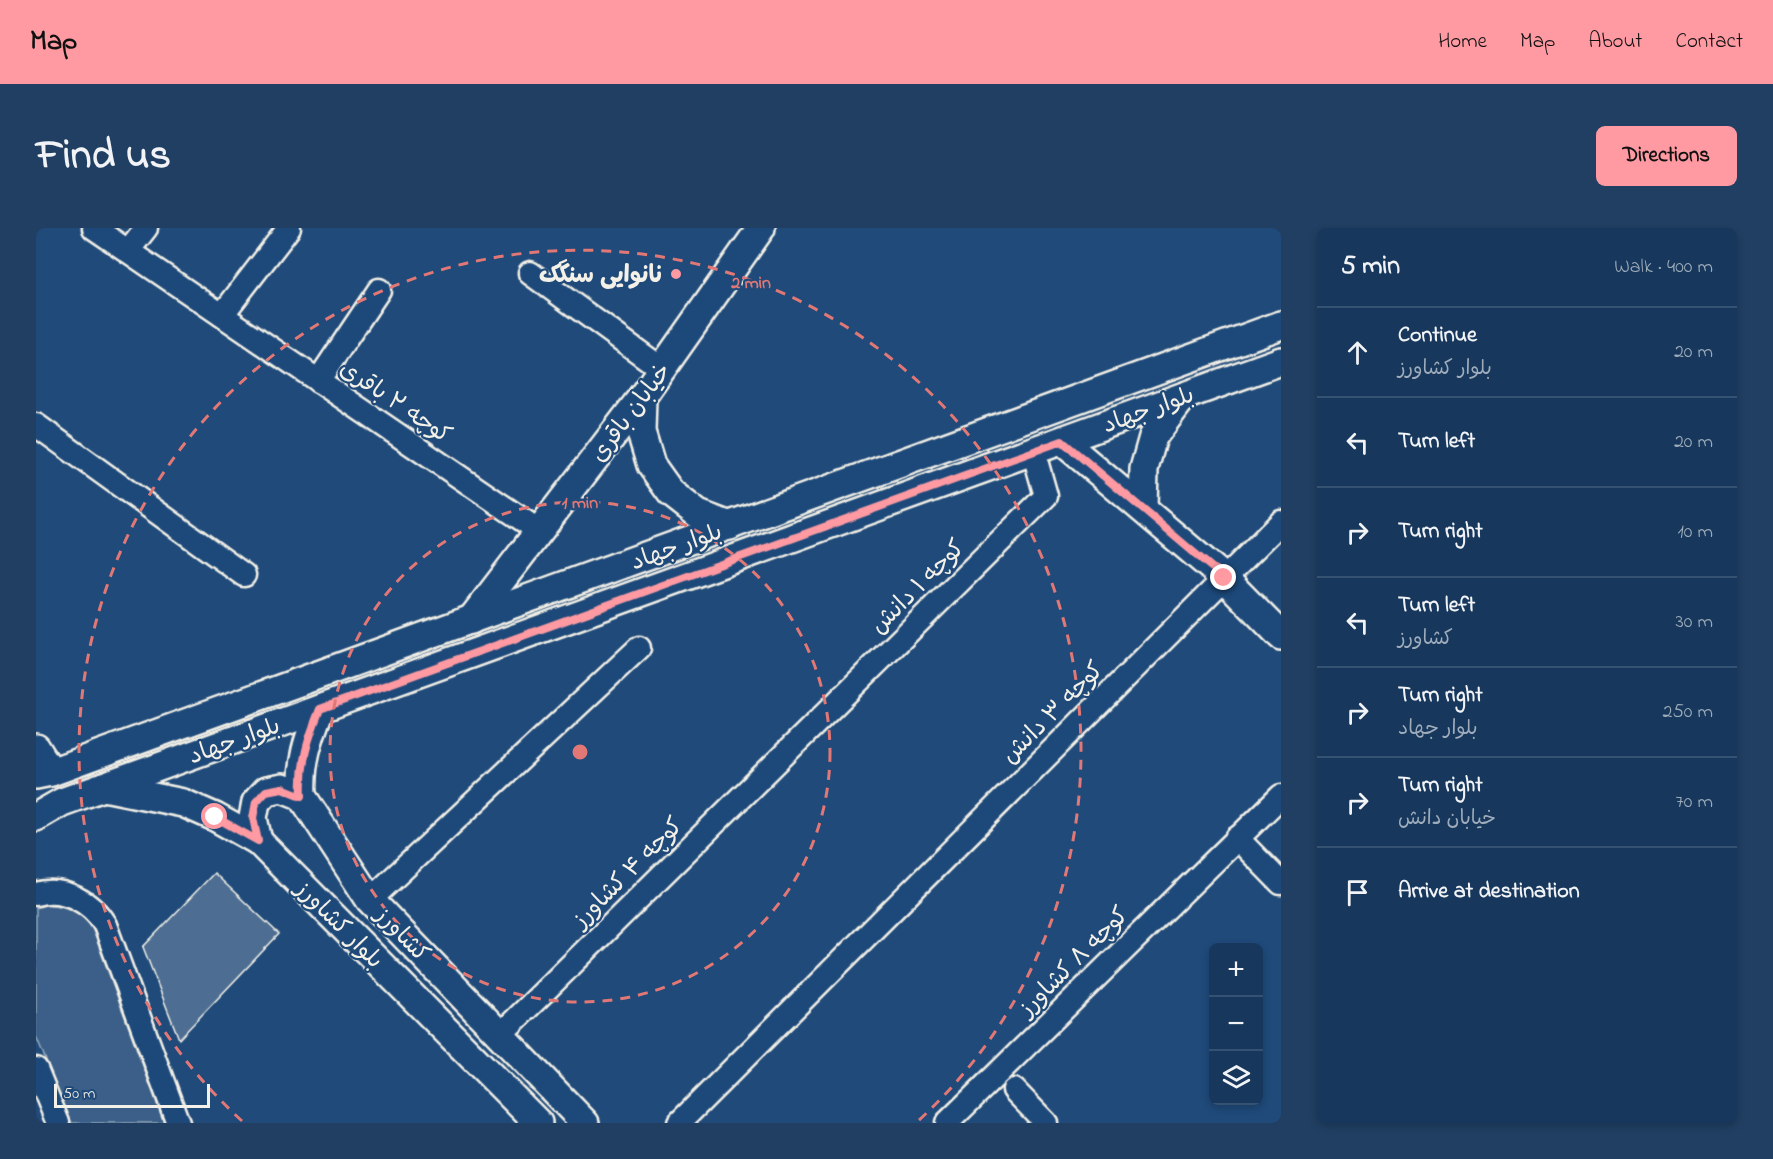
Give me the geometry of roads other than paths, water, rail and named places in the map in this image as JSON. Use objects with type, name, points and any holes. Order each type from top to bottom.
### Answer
[{"type":"street","name":"کوچه ۲ باقری","points":[[94,228],[539,531]]},
{"type":"street","points":[[128,251],[146,228]]},
{"type":"street","points":[[222,315],[289,228]]},
{"type":"street","name":"خیابان باقری","points":[[471,620],[642,398],[761,228]]},
{"type":"street","points":[[530,273],[662,369]]},
{"type":"street","points":[[318,381],[379,290]]},
{"type":"street","name":"بلوار جهاد","points":[[43,774],[1281,325]]},
{"type":"street","name":"بلوار جهاد","points":[[36,817],[62,802],[1281,361]]},
{"type":"street","points":[[1143,509],[1144,469],[1153,437],[1183,397]]},
{"type":"street","points":[[642,398],[641,432],[651,465],[671,493],[698,514],[730,526]]},
{"type":"street","points":[[36,425],[244,575]]},
{"type":"street","points":[[1062,441],[1224,578],[1281,636]]},
{"type":"street","name":"کوچه ۱ دانش","points":[[792,747],[1046,496],[1033,450]]},
{"type":"street","name":"کوچه ۳ دانش","points":[[679,1123],[1281,522]]},
{"type":"street","points":[[370,900],[639,648]]},
{"type":"street","points":[[258,841],[253,818],[256,802],[266,791],[282,788],[302,796],[301,778],[306,747],[320,709]]},
{"type":"street","name":"کوچه ۴ کشاورز","points":[[501,1035],[792,747]]},
{"type":"street","points":[[36,748],[43,774]]},
{"type":"street","name":"بلوار کشاورز","points":[[104,787],[183,803],[215,817],[258,841],[538,1123]]},
{"type":"street","name":"کشاورز","points":[[302,796],[370,900],[585,1123]]},
{"type":"street","name":"کوچه ۸ کشاورز","points":[[946,1123],[1281,796]]},
{"type":"street","points":[[1237,838],[1281,883]]},
{"type":"street","points":[[36,894],[51,892],[69,895],[94,910],[101,918],[178,1123]]},
{"type":"street","points":[[36,1069],[58,1123]]},
{"type":"street","points":[[1014,1090],[1046,1123]]},
{"type":"place","name":"نانوایی سنگک","points":[[676,274]]}]
